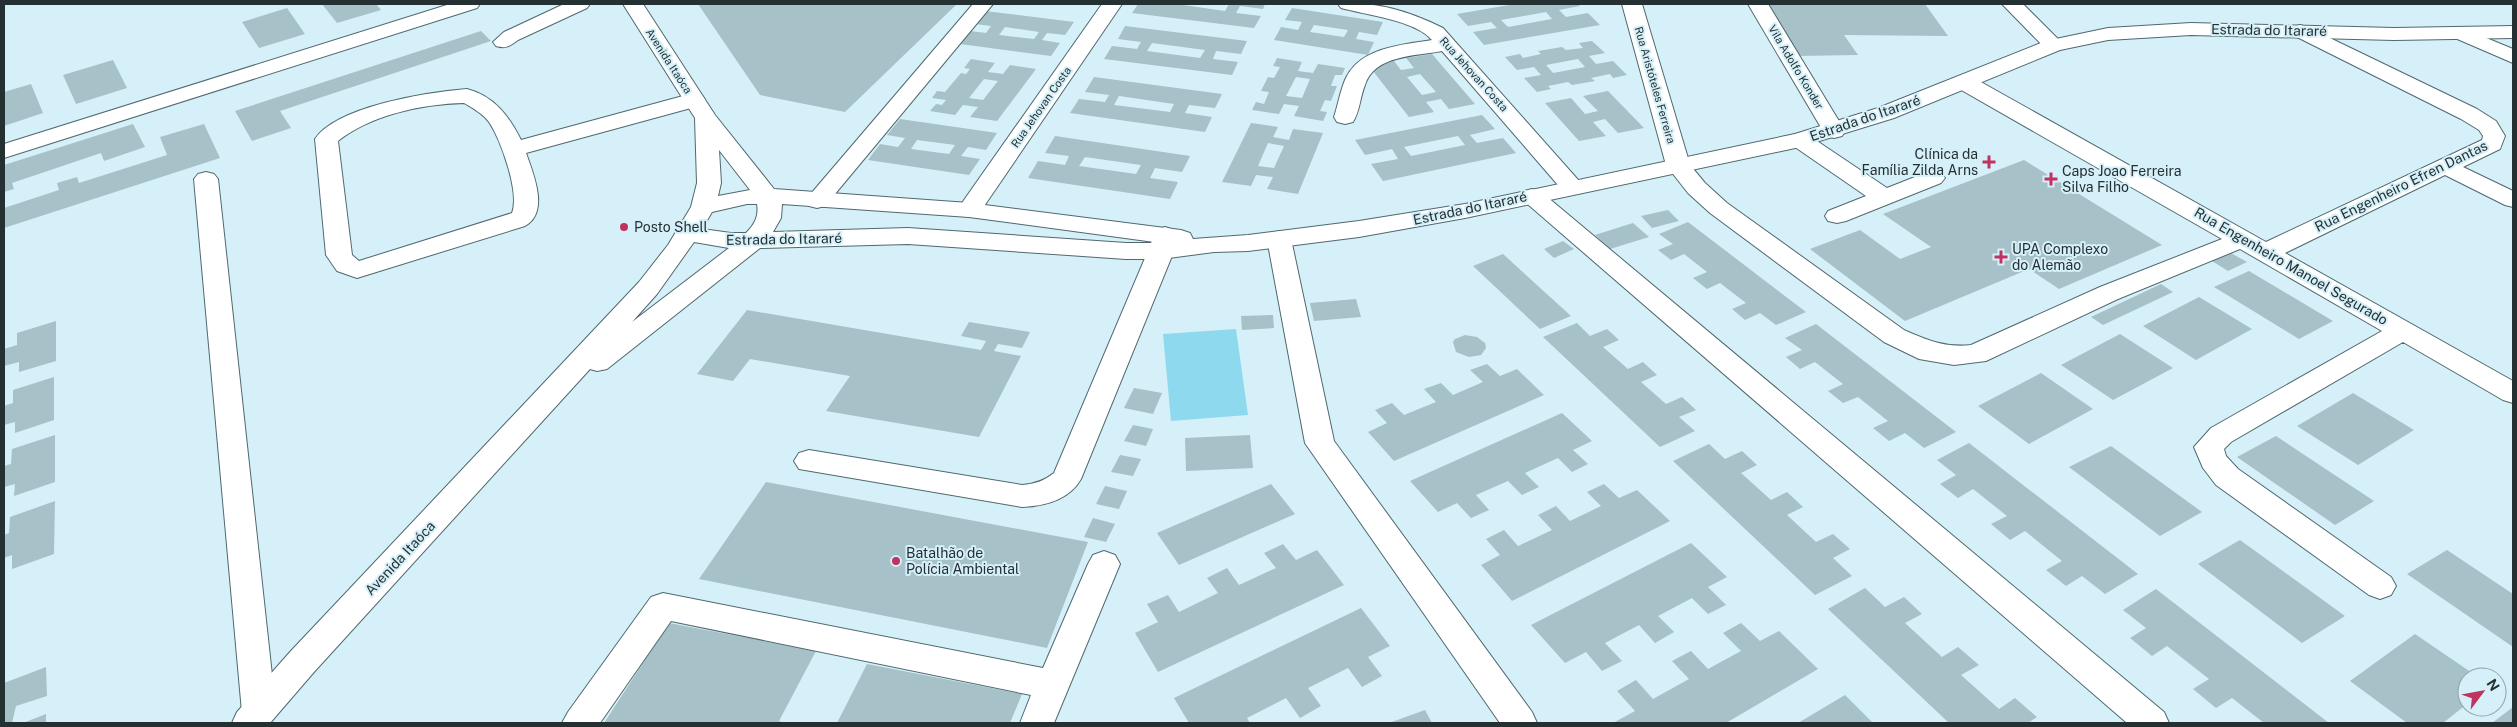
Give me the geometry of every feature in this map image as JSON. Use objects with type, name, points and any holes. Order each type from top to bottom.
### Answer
[{"type":"main road","points":[[4,150],[470,4]]},
{"type":"main road","points":[[503,42],[511,36],[580,4]]},
{"type":"main road","name":"Avenida Itaóca","points":[[553,393],[656,319],[752,242],[766,225],[770,215],[771,206],[767,196],[700,109],[632,4]]},
{"type":"main road","points":[[817,201],[983,4]]},
{"type":"main road","name":"Rua Jehovan Costa","points":[[969,210],[1112,4]]},
{"type":"main road","name":"Rua Jehovan Costa","points":[[1348,4],[1419,22],[1436,32],[1572,186]]},
{"type":"main road","name":"Rua Aristóteles Ferreira","points":[[1632,4],[1678,166]]},
{"type":"main road","name":"Vila Adolfo Konder","points":[[1758,4],[1834,131]]},
{"type":"main road","points":[[2012,4],[2053,45]]},
{"type":"main road","name":"Estrada do Itararé","points":[[689,234],[720,240],[752,242],[908,236],[1000,241],[1089,250],[1163,243],[1214,244],[1279,239],[1439,216],[1572,186],[1800,140],[1834,131],[1964,82],[2053,45],[2080,37],[2131,31],[2176,29],[2462,34],[2513,32]]},
{"type":"main road","name":"Rua Engenheiro Efren Dantas","points":[[2266,252],[2492,144],[2494,136],[2488,126],[2469,114],[2300,31]]},
{"type":"main road","points":[[2462,34],[2513,57]]},
{"type":"main road","points":[[1345,117],[1358,74],[1363,66],[1392,55],[1448,44]]},
{"type":"main road","name":"Rua Engenheiro Manoel Segurado","points":[[1964,82],[2513,393]]},
{"type":"main road","points":[[467,96],[482,103],[500,122],[515,150],[528,206],[523,217],[357,270],[346,265],[339,255],[326,139],[335,130],[355,121],[408,105],[442,97],[467,96]]},
{"type":"main road","points":[[515,150],[700,109],[709,183],[703,207],[689,234]]},
{"type":"main road","points":[[1800,140],[1884,197]]},
{"type":"main road","points":[[1678,166],[1689,182],[1711,203],[1894,336],[1917,348],[1943,355],[1976,354],[2109,293],[2156,276],[2243,239]]},
{"type":"main road","points":[[2444,166],[2513,200]]},
{"type":"main road","points":[[1837,216],[1934,178]]},
{"type":"main road","points":[[206,179],[254,718]]},
{"type":"main road","name":"Estrada do Itararé","points":[[703,207],[748,197],[767,196],[817,201],[969,210],[1163,243]]},
{"type":"main road","points":[[1532,196],[2152,723]]},
{"type":"main road","name":"Avenida Itaóca","points":[[254,718],[648,288],[689,234]]},
{"type":"main road","points":[[1279,239],[1320,443],[1520,723]]},
{"type":"main road","points":[[809,461],[1022,496],[1042,495],[1058,488],[1066,479],[1163,243]]},
{"type":"main road","points":[[2380,586],[2227,476],[2213,460],[2209,447],[2221,435],[2404,330]]},
{"type":"main road","points":[[1036,723],[1104,564]]},
{"type":"main road","points":[[580,723],[663,606],[1053,684]]},
{"type":"shaded area","points":[[1236,329],[1248,415],[1171,421],[1163,334]]},
{"type":"building","points":[[322,4],[376,4],[381,10],[337,23]]},
{"type":"building","points":[[698,4],[957,4],[845,112],[760,95]]},
{"type":"building","points":[[1138,4],[1176,4],[1225,11],[1229,4],[1265,4],[1263,9],[1240,6],[1236,13],[1261,16],[1254,28],[1132,13]]},
{"type":"building","points":[[1515,4],[1578,4],[1580,6],[1559,10],[1566,17],[1588,13],[1600,25],[1484,45],[1473,32],[1497,28],[1491,22],[1468,26],[1457,14]],"holes":[[[1546,12],[1552,19],[1508,27],[1501,20]]]},
{"type":"building","points":[[1767,4],[1925,4],[1948,36],[1844,35],[1858,55],[1796,56]]},
{"type":"building","points":[[287,8],[305,34],[259,48],[242,22]]},
{"type":"building","points":[[1292,8],[1383,22],[1377,35],[1359,32],[1356,39],[1374,42],[1368,55],[1274,40],[1281,27],[1298,30],[1302,22],[1285,20]],"holes":[[[1314,25],[1348,30],[1344,37],[1310,32]]]},
{"type":"building","points":[[985,11],[1074,22],[1065,35],[1047,33],[1042,40],[1060,43],[1051,56],[960,44],[970,31],[986,33],[991,26],[975,24]],"holes":[[[1005,27],[1039,32],[1034,39],[999,35]]]},
{"type":"building","points":[[1125,26],[1247,41],[1241,54],[1216,51],[1213,59],[1238,62],[1232,75],[1104,59],[1112,46],[1137,49],[1141,42],[1118,39]],"holes":[[[1152,43],[1205,50],[1200,58],[1147,51]]]},
{"type":"building","points":[[481,31],[491,41],[280,111],[291,128],[252,141],[235,111]]},
{"type":"building","points":[[1592,41],[1605,53],[1589,56],[1596,64],[1613,61],[1627,75],[1613,78],[1610,74],[1591,78],[1595,81],[1572,85],[1568,82],[1548,86],[1551,89],[1537,92],[1524,78],[1541,75],[1534,67],[1517,70],[1505,57],[1520,54],[1523,58],[1541,54],[1538,51],[1562,47],[1566,50],[1583,48],[1579,43]],"holes":[[[1578,59],[1585,67],[1553,73],[1546,65]]]},
{"type":"building","points":[[1432,54],[1475,104],[1449,109],[1441,99],[1426,102],[1434,112],[1409,117],[1369,66],[1394,61],[1401,70],[1414,68],[1406,58]],"holes":[[[1420,74],[1436,92],[1422,95],[1407,77]]]},
{"type":"building","points":[[1277,58],[1302,62],[1298,71],[1313,73],[1318,64],[1345,68],[1342,75],[1335,75],[1331,86],[1337,86],[1331,101],[1325,100],[1320,111],[1327,112],[1323,121],[1294,116],[1299,106],[1284,104],[1279,114],[1252,110],[1256,102],[1264,104],[1269,92],[1261,91],[1268,77],[1274,78],[1280,67],[1273,66]],"holes":[[[1296,77],[1310,79],[1302,98],[1286,96]]]},
{"type":"building","points":[[971,59],[995,63],[988,72],[1003,74],[1010,65],[1036,69],[997,121],[970,117],[978,107],[963,105],[955,115],[930,111],[936,104],[942,105],[946,100],[932,98],[937,91],[945,92],[961,73],[966,74],[970,69],[964,68]],"holes":[[[984,79],[998,81],[983,100],[969,98]]]},
{"type":"building","points":[[113,60],[127,88],[76,104],[63,75]]},
{"type":"building","points":[[1094,77],[1222,94],[1215,108],[1189,105],[1185,113],[1212,117],[1205,132],[1070,113],[1079,99],[1105,102],[1109,95],[1085,92]],"holes":[[[1119,96],[1174,104],[1170,112],[1114,105]]]},
{"type":"building","points":[[31,84],[43,113],[4,126],[4,92]]},
{"type":"building","points":[[1608,91],[1644,128],[1618,133],[1605,119],[1593,122],[1606,136],[1579,141],[1545,103],[1571,98],[1585,114],[1598,111],[1583,96]]},
{"type":"building","points":[[1482,115],[1495,129],[1470,135],[1477,143],[1503,138],[1516,153],[1383,181],[1371,164],[1398,159],[1392,149],[1365,155],[1355,140]],"holes":[[[1458,136],[1465,145],[1411,156],[1404,147]]]},
{"type":"building","points":[[900,119],[997,133],[986,150],[968,147],[961,156],[980,159],[969,175],[868,160],[880,144],[898,147],[905,138],[887,135]],"holes":[[[917,140],[955,145],[949,154],[911,149]]]},
{"type":"building","points":[[1251,123],[1278,127],[1273,137],[1289,140],[1293,129],[1323,133],[1298,194],[1267,189],[1273,177],[1256,175],[1251,186],[1222,182]],"holes":[[[1268,143],[1284,146],[1274,168],[1258,166]]]},
{"type":"building","points":[[133,124],[145,147],[104,161],[101,153],[12,183],[14,189],[4,192],[4,165]]},
{"type":"building","points":[[204,124],[220,158],[4,228],[4,208],[59,190],[57,183],[77,177],[79,183],[167,155],[160,137]]},
{"type":"building","points":[[1055,136],[1190,156],[1182,172],[1155,168],[1150,178],[1178,182],[1170,199],[1028,178],[1038,161],[1065,165],[1069,156],[1045,153]],"holes":[[[1085,157],[1141,165],[1136,174],[1079,166]]]},
{"type":"building","points":[[2024,160],[2162,245],[2059,289],[2029,269],[1905,321],[1810,249],[1860,230],[1900,259],[1931,247],[1883,214]]},
{"type":"building","points":[[1668,210],[1679,221],[1652,228],[1641,216]]},
{"type":"building","points":[[1688,222],[1806,312],[1776,325],[1760,313],[1745,320],[1732,309],[1746,303],[1720,283],[1707,289],[1693,278],[1707,272],[1684,254],[1671,260],[1658,250],[1673,244],[1659,234]]},
{"type":"building","points":[[1633,223],[1649,237],[1610,249],[1595,235]]},
{"type":"building","points":[[1563,241],[1574,249],[1554,258],[1544,249]]},
{"type":"building","points":[[2229,252],[2247,262],[2228,271],[2212,261]]},
{"type":"building","points":[[1503,254],[1571,316],[1540,329],[1473,266]]},
{"type":"building","points":[[2249,271],[2333,321],[2299,339],[2214,287]]},
{"type":"building","points":[[2161,284],[2173,292],[2103,325],[2091,317]]},
{"type":"building","points":[[2199,297],[2252,329],[2196,360],[2143,326]]},
{"type":"building","points":[[1356,299],[1361,317],[1314,321],[1310,303]]},
{"type":"building","points":[[747,310],[981,350],[986,341],[961,336],[969,322],[1030,332],[1022,348],[998,344],[994,351],[1021,356],[979,437],[826,411],[850,376],[750,359],[733,381],[697,374]]},
{"type":"building","points":[[1273,315],[1274,328],[1242,330],[1241,316]]},
{"type":"building","points":[[56,321],[56,361],[19,372],[19,362],[4,366],[4,349],[17,345],[17,333]]},
{"type":"building","points":[[1577,323],[1590,336],[1607,329],[1619,340],[1603,347],[1628,369],[1643,362],[1657,375],[1641,382],[1666,404],[1682,397],[1696,410],[1679,417],[1695,431],[1660,447],[1543,337]]},
{"type":"building","points":[[1816,324],[1956,432],[1924,448],[1905,433],[1889,441],[1873,428],[1888,421],[1858,397],[1843,403],[1828,391],[1843,384],[1815,362],[1800,369],[1786,357],[1802,350],[1785,338]]},
{"type":"building","points":[[2120,334],[2173,368],[2113,400],[2061,365]]},
{"type":"building","points":[[1465,335],[1477,337],[1485,343],[1486,348],[1481,355],[1469,357],[1456,352],[1453,342],[1455,339]]},
{"type":"building","points":[[1487,364],[1500,376],[1517,369],[1544,395],[1394,461],[1368,432],[1387,423],[1375,410],[1392,403],[1404,415],[1436,402],[1424,389],[1441,383],[1453,395],[1483,382],[1470,370]]},
{"type":"building","points":[[2041,373],[2093,409],[2029,444],[1978,406]]},
{"type":"building","points":[[54,377],[54,420],[15,433],[15,422],[4,425],[4,406],[13,403],[13,390]]},
{"type":"building","points":[[1134,388],[1162,393],[1153,414],[1124,408]]},
{"type":"building","points":[[2353,393],[2414,430],[2358,465],[2297,426]]},
{"type":"building","points":[[1562,413],[1592,441],[1573,450],[1588,464],[1572,472],[1558,458],[1525,473],[1539,487],[1522,495],[1508,481],[1476,495],[1489,510],[1471,518],[1457,503],[1438,512],[1410,481]]},
{"type":"building","points":[[1133,425],[1153,429],[1146,446],[1124,441]]},
{"type":"building","points":[[55,435],[55,482],[14,496],[15,484],[4,487],[4,466],[11,464],[12,449]]},
{"type":"building","points":[[1250,435],[1253,468],[1186,471],[1185,438]]},
{"type":"building","points":[[2276,436],[2374,501],[2335,525],[2237,457]]},
{"type":"building","points":[[1969,443],[2138,574],[2105,594],[2082,576],[2066,586],[2046,570],[2062,561],[2025,531],[2010,540],[1991,524],[2007,516],[1973,489],[1958,498],[1940,484],[1956,475],[1937,460]]},
{"type":"building","points":[[1709,444],[1725,459],[1742,451],[1757,465],[1741,473],[1771,500],[1787,492],[1803,507],[1787,515],[1816,542],[1833,534],[1850,549],[1833,558],[1852,576],[1815,595],[1673,461]]},
{"type":"building","points":[[2111,446],[2202,512],[2160,536],[2069,467]]},
{"type":"building","points":[[1120,455],[1141,459],[1133,476],[1111,472]]},
{"type":"building","name":"Batalhão de Polícia Ambiental","points":[[766,482],[1088,542],[1047,648],[699,579]]},
{"type":"building","points":[[1271,484],[1295,514],[1179,565],[1157,533]]},
{"type":"building","points":[[1604,484],[1619,498],[1637,490],[1670,521],[1512,601],[1481,565],[1500,555],[1486,539],[1504,530],[1518,546],[1552,530],[1538,515],[1556,506],[1570,521],[1601,506],[1587,492]]},
{"type":"building","points":[[1105,486],[1127,491],[1119,509],[1096,504]]},
{"type":"building","points":[[55,501],[54,554],[12,569],[12,555],[4,558],[4,535],[9,533],[10,517]]},
{"type":"building","points":[[1093,518],[1115,524],[1106,542],[1084,537]]},
{"type":"building","points":[[2240,540],[2345,616],[2302,643],[2198,564]]},
{"type":"building","points":[[1691,543],[1727,577],[1708,587],[1726,605],[1708,614],[1692,598],[1658,616],[1674,632],[1655,643],[1639,625],[1605,643],[1622,661],[1602,671],[1586,652],[1565,663],[1531,625]]},
{"type":"building","points":[[1283,544],[1296,560],[1317,550],[1344,585],[1158,672],[1135,633],[1158,622],[1147,604],[1168,595],[1179,612],[1218,593],[1207,578],[1227,568],[1239,585],[1276,568],[1264,553]]},
{"type":"building","points":[[2447,550],[2513,594],[2513,647],[2407,574]]},
{"type":"building","points":[[1865,588],[1885,607],[1904,597],[1922,614],[1905,623],[1942,657],[1958,647],[1979,665],[1961,675],[1999,709],[2015,698],[2037,717],[2028,723],[1949,723],[1828,609]]},
{"type":"building","points":[[2156,589],[2329,723],[2264,723],[2232,698],[2216,708],[2193,689],[2209,679],[2167,646],[2152,656],[2130,638],[2146,628],[2123,610]]},
{"type":"building","points":[[1361,608],[1390,646],[1368,657],[1382,676],[1362,687],[1348,668],[1308,688],[1321,706],[1300,718],[1286,698],[1247,718],[1250,723],[1189,723],[1174,698]]},
{"type":"building","points":[[669,623],[816,651],[779,721],[785,723],[604,723]]},
{"type":"building","points":[[1741,623],[1760,641],[1779,631],[1818,669],[1726,723],[1613,723],[1635,711],[1617,691],[1636,680],[1653,699],[1689,679],[1672,661],[1691,651],[1708,669],[1741,651],[1723,633]]},
{"type":"building","points":[[2415,634],[2463,667],[2457,667],[2457,712],[2443,723],[2407,723],[2350,681]]},
{"type":"building","points":[[867,664],[1022,694],[1010,723],[837,723]]},
{"type":"building","points":[[46,667],[47,696],[16,706],[12,723],[4,723],[4,683]]},
{"type":"building","points":[[1845,695],[1873,723],[1798,723]]},
{"type":"building","points":[[2513,707],[2513,723],[2492,723],[2500,717],[2507,717],[2507,712]]},
{"type":"building","points":[[1425,710],[1432,723],[1389,723]]},
{"type":"building","points":[[46,714],[46,723],[23,723]]},
{"type":"place","name":"Clínica da Família Zilda Arns","points":[[1989,162]]},
{"type":"place","name":"Caps Joao Ferreira Silva Filho","points":[[2051,179]]},
{"type":"place","name":"Posto Shell","points":[[624,227]]},
{"type":"place","name":"UPA Complexo do Alemão","points":[[2001,257]]},
{"type":"place","name":"Batalhão de Polícia Ambiental","points":[[896,561]]}]
